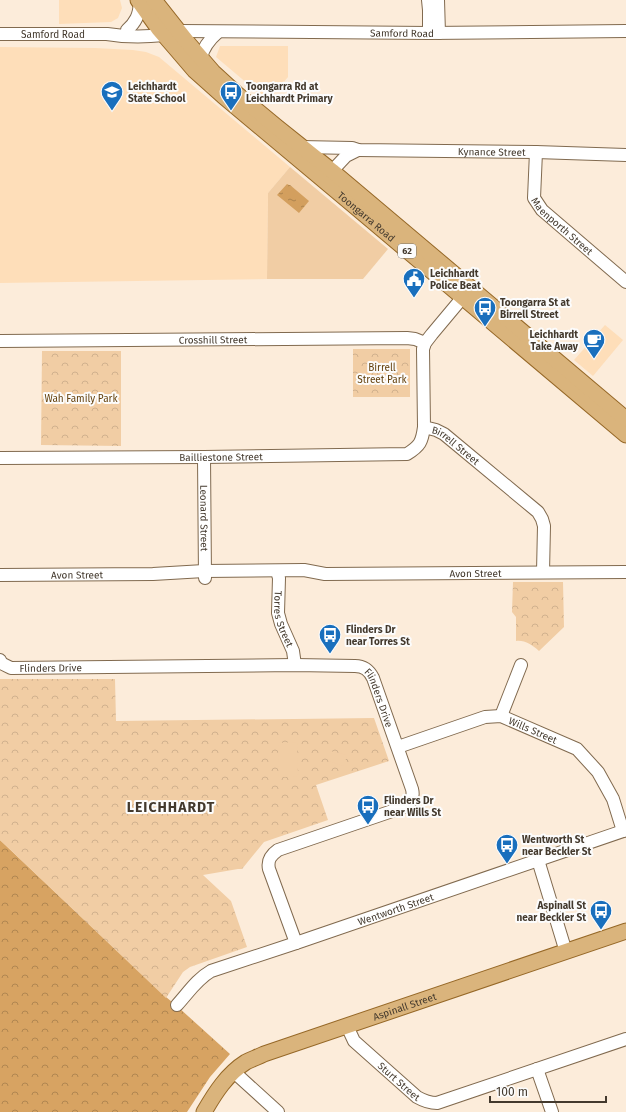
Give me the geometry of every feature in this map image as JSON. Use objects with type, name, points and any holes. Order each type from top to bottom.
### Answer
[{"type":"main road","name":"Toongarra Road","points":[[144,1],[179,32],[213,72],[236,94],[301,147],[325,171],[466,293],[626,436]]},
{"type":"main road","name":"Toongarra Road","points":[[144,1],[162,32],[195,71],[211,86],[325,171]]},
{"type":"main road","name":"Samford Road","points":[[162,32],[179,32]]},
{"type":"main road","name":"Toongarra Road","points":[[466,293],[626,419]]},
{"type":"main road","name":"Aspinall Street","points":[[204,1112],[222,1084],[234,1072],[247,1062],[264,1054],[626,931]]},
{"type":"street","points":[[428,0],[434,33]]},
{"type":"street","points":[[434,33],[438,0]]},
{"type":"street","points":[[127,30],[136,21],[144,1]]},
{"type":"street","name":"Samford Road","points":[[107,34],[127,30],[162,32]]},
{"type":"street","name":"Samford Road","points":[[179,32],[434,33],[626,31]]},
{"type":"street","name":"Samford Road","points":[[0,34],[107,34],[121,36],[150,36],[162,32]]},
{"type":"street","points":[[201,58],[202,53],[209,41],[218,32]]},
{"type":"street","name":"Kynance Street","points":[[301,147],[352,148],[358,150],[536,152],[626,155]]},
{"type":"street","points":[[325,171],[335,152],[342,148]]},
{"type":"street","points":[[325,171],[346,156],[358,150]]},
{"type":"street","name":"Maenporth Street","points":[[536,152],[534,198],[542,210],[626,282]]},
{"type":"street","points":[[425,343],[466,293]]},
{"type":"street","name":"Crosshill Street","points":[[0,341],[407,338],[425,343]]},
{"type":"street","name":"Birrell Street","points":[[425,343],[423,350],[424,427],[444,434],[538,512],[544,526],[543,572]]},
{"type":"street","name":"Bailliestone Street","points":[[0,458],[407,454],[416,448],[423,439],[424,427]]},
{"type":"street","name":"Leonard Street","points":[[204,457],[205,575]]},
{"type":"street","name":"Avon Street","points":[[0,575],[153,574],[183,579],[205,575],[278,574],[305,578],[325,574],[626,572]]},
{"type":"street","name":"Torres Street","points":[[278,574],[278,613],[281,624],[293,651],[295,666]]},
{"type":"street","name":"Flinders Drive","points":[[0,660],[1,663],[11,668],[360,666],[367,669],[373,678],[398,747],[413,792],[412,800],[407,805],[278,850],[270,857],[268,864],[269,868],[296,943]]},
{"type":"street","points":[[501,716],[521,665]]},
{"type":"street","name":"Wills Street","points":[[398,747],[485,717],[501,716],[577,749],[598,772],[614,799],[624,830]]},
{"type":"street","name":"Wentworth Street","points":[[177,1005],[198,980],[212,971],[624,830]]},
{"type":"street","points":[[538,860],[566,952]]},
{"type":"street","name":"Sturt Street","points":[[347,1026],[354,1041],[417,1097],[430,1103],[437,1102],[626,1039]]},
{"type":"street","points":[[537,1069],[552,1112]]},
{"type":"street","points":[[234,1072],[278,1112]]},
{"type":"shaded area","points":[[59,0],[120,0],[122,8],[118,18],[111,22],[59,24]]},
{"type":"shaded area","points":[[220,46],[288,46],[288,77],[268,101],[216,57]]},
{"type":"shaded area","name":"Leichhardt State School","points":[[0,47],[133,50],[146,52],[159,57],[290,167],[268,193],[267,279],[0,283]]},
{"type":"shaded area","points":[[605,325],[623,340],[593,376],[574,360]]},
{"type":"green space","points":[[290,167],[388,249],[363,279],[267,279],[268,193]]},
{"type":"green space","name":"Birrell Street Park","points":[[353,349],[410,349],[410,397],[353,397]]},
{"type":"green space","name":"Wah Family Park","points":[[42,351],[121,351],[121,446],[41,445]]},
{"type":"green space","points":[[513,582],[563,582],[564,627],[539,651],[528,643],[516,641],[516,617],[512,612]]},
{"type":"green space","points":[[0,679],[115,679],[116,721],[374,718],[389,761],[316,785],[328,820],[264,842],[242,869],[203,875],[231,901],[247,947],[190,967],[183,972],[166,998],[0,840]]},
{"type":"green space","points":[[297,742],[298,776],[279,777],[278,743]]},
{"type":"green space","points":[[330,751],[347,755],[344,766],[328,761]]},
{"type":"green space","points":[[0,840],[166,997],[230,1054],[210,1077],[187,1112],[0,1112]]},
{"type":"water","points":[[287,184],[309,201],[299,213],[277,195]]},
{"type":"place","name":"Leichhardt State School","points":[[112,112]]},
{"type":"place","name":"Toongarra Rd at Leichhardt Primary","points":[[231,112]]},
{"type":"place","name":"Leichhardt Police Beat","points":[[414,298]]},
{"type":"place","name":"Toongarra St at Birrell Street","points":[[485,328]]},
{"type":"place","name":"Leichhardt Take Away","points":[[594,360]]},
{"type":"place","name":"Flinders Dr near Torres St","points":[[330,654]]},
{"type":"place","name":"Flinders Dr near Wills St","points":[[368,826]]},
{"type":"place","name":"Wentworth St near Beckler St","points":[[507,864]]},
{"type":"place","name":"Aspinall St near Beckler St","points":[[601,930]]},
{"type":"district","name":"LEICHHARDT","points":[[171,807]]}]
